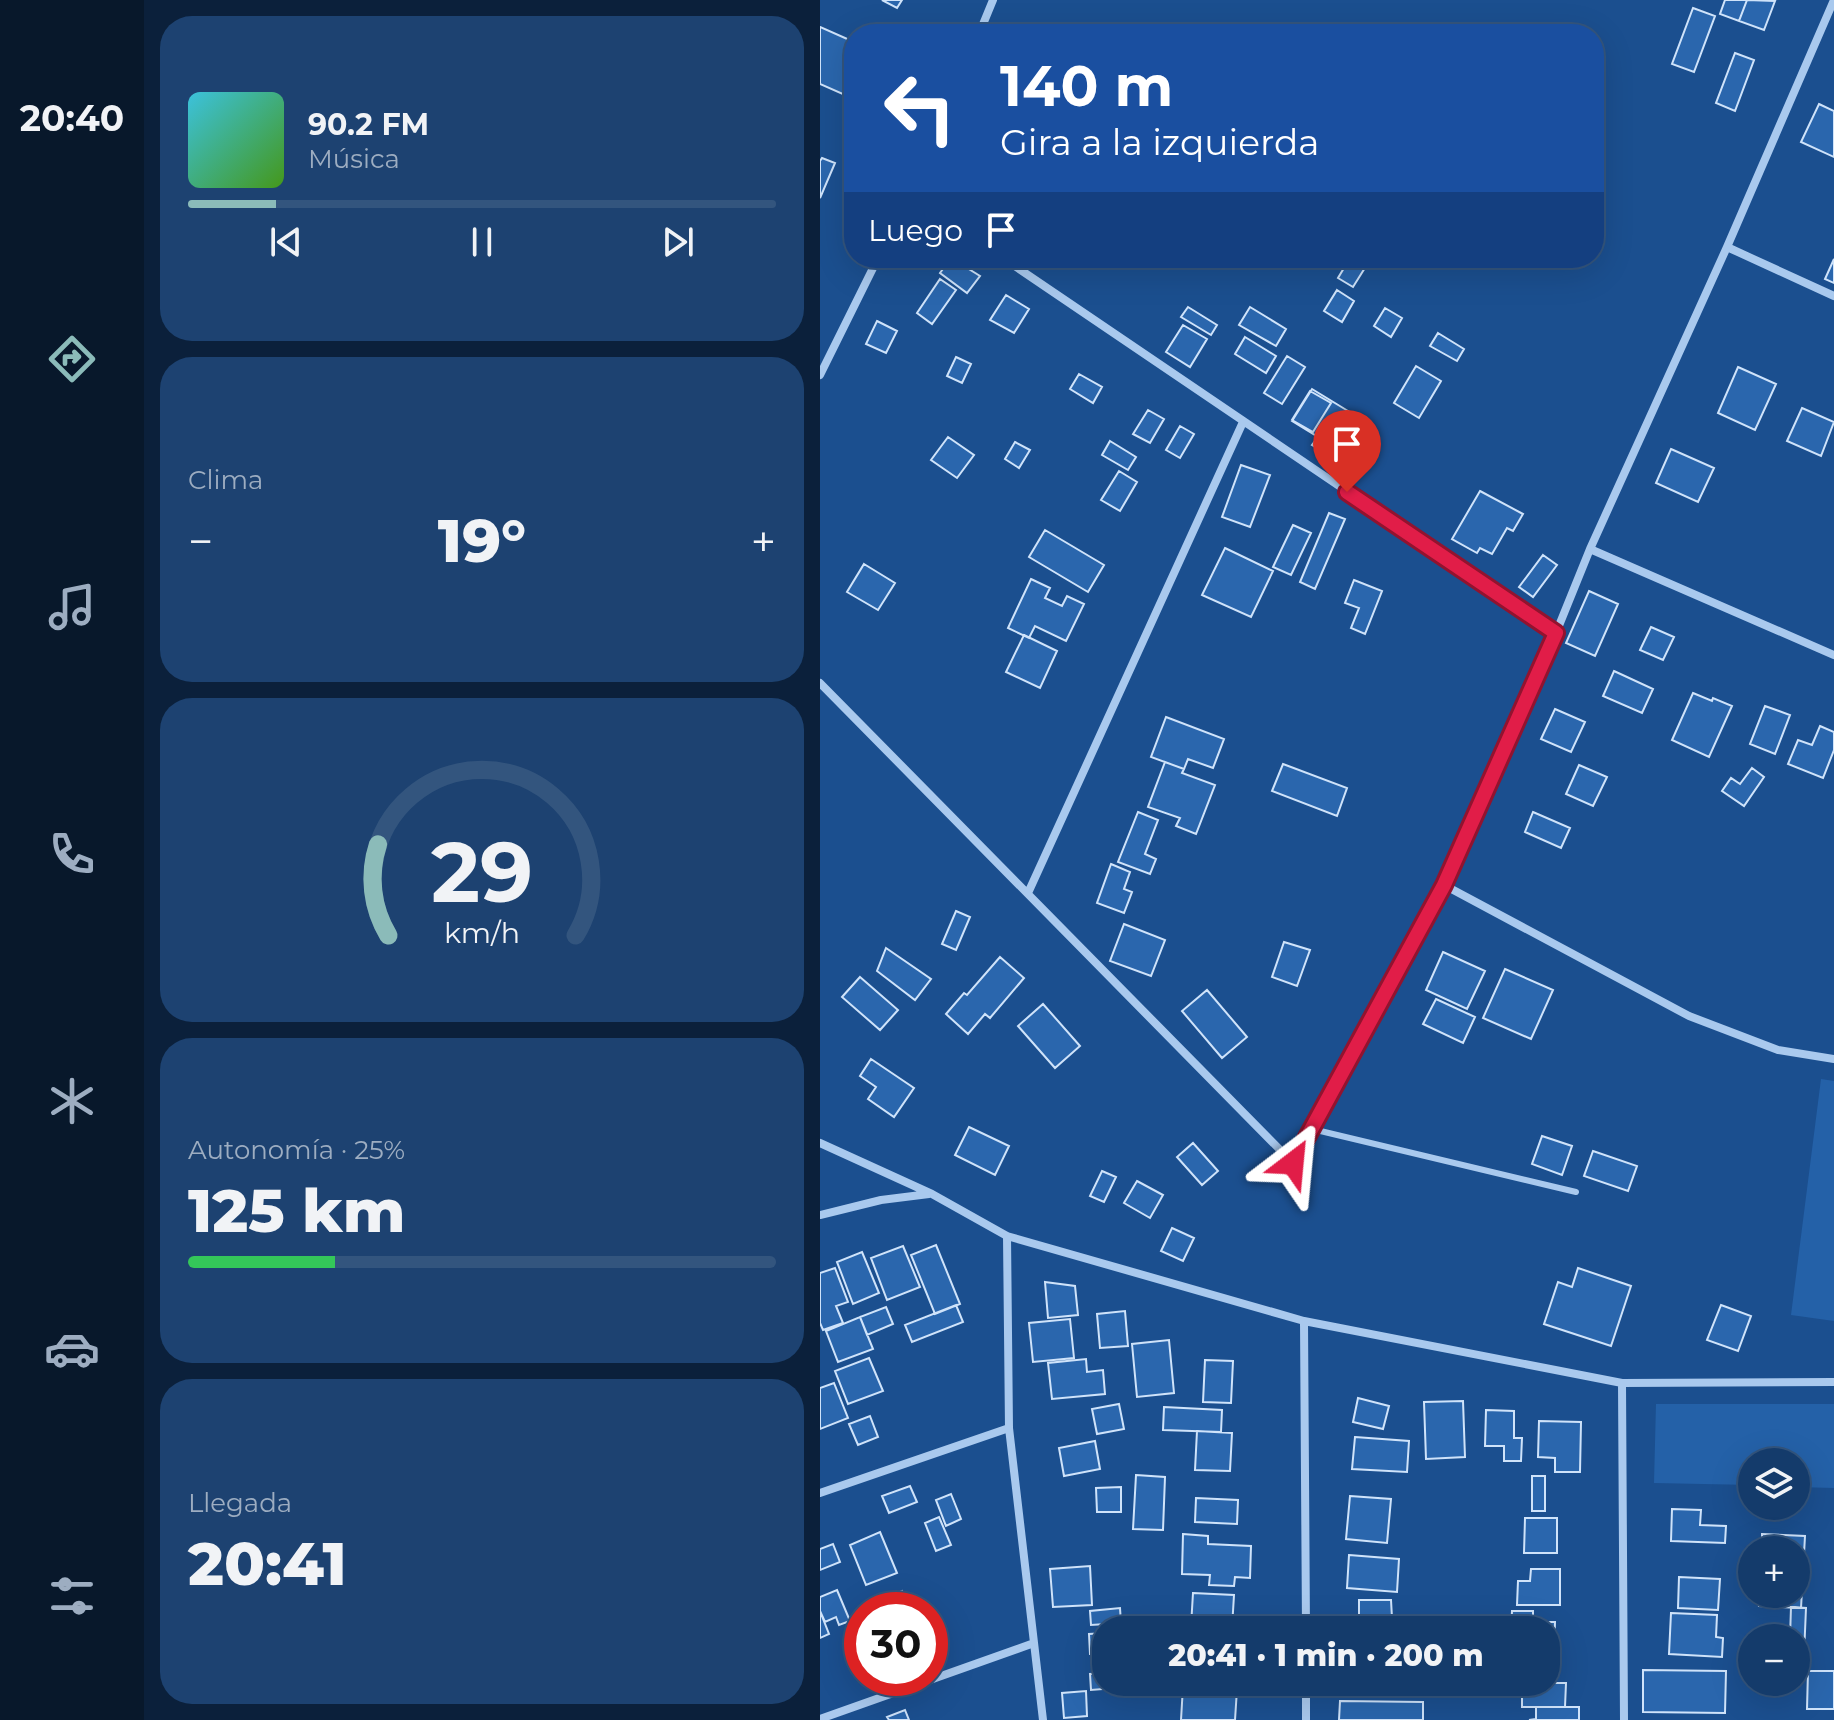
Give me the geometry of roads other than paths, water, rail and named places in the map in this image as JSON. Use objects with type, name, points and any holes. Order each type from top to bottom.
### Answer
[{"type":"street","points":[[983,24],[993,0]]},
{"type":"street","points":[[820,683],[1293,1163],[1444,885],[1834,0]]},
{"type":"street","points":[[1727,247],[1834,296]]},
{"type":"street","points":[[820,375],[873,268]]},
{"type":"street","points":[[1018,268],[1556,633]]},
{"type":"street","points":[[1028,893],[1243,422]]},
{"type":"street","points":[[1590,549],[1834,655]]},
{"type":"street","points":[[1444,885],[1689,1016],[1778,1050],[1834,1059]]},
{"type":"street","points":[[820,1143],[932,1194],[1007,1236],[1304,1321],[1622,1383],[1834,1382]]},
{"type":"street","points":[[820,1215],[881,1200],[932,1194]]},
{"type":"street","points":[[1007,1236],[1009,1428],[1043,1720]]},
{"type":"street","points":[[1304,1321],[1306,1616]]},
{"type":"street","points":[[1622,1383],[1624,1720]]},
{"type":"street","points":[[820,1493],[1009,1428]]},
{"type":"street","points":[[820,1719],[1034,1643]]},
{"type":"street","points":[[1306,1696],[1306,1720]]},
{"type":"lane","points":[[1312,1129],[1576,1192]]}]
